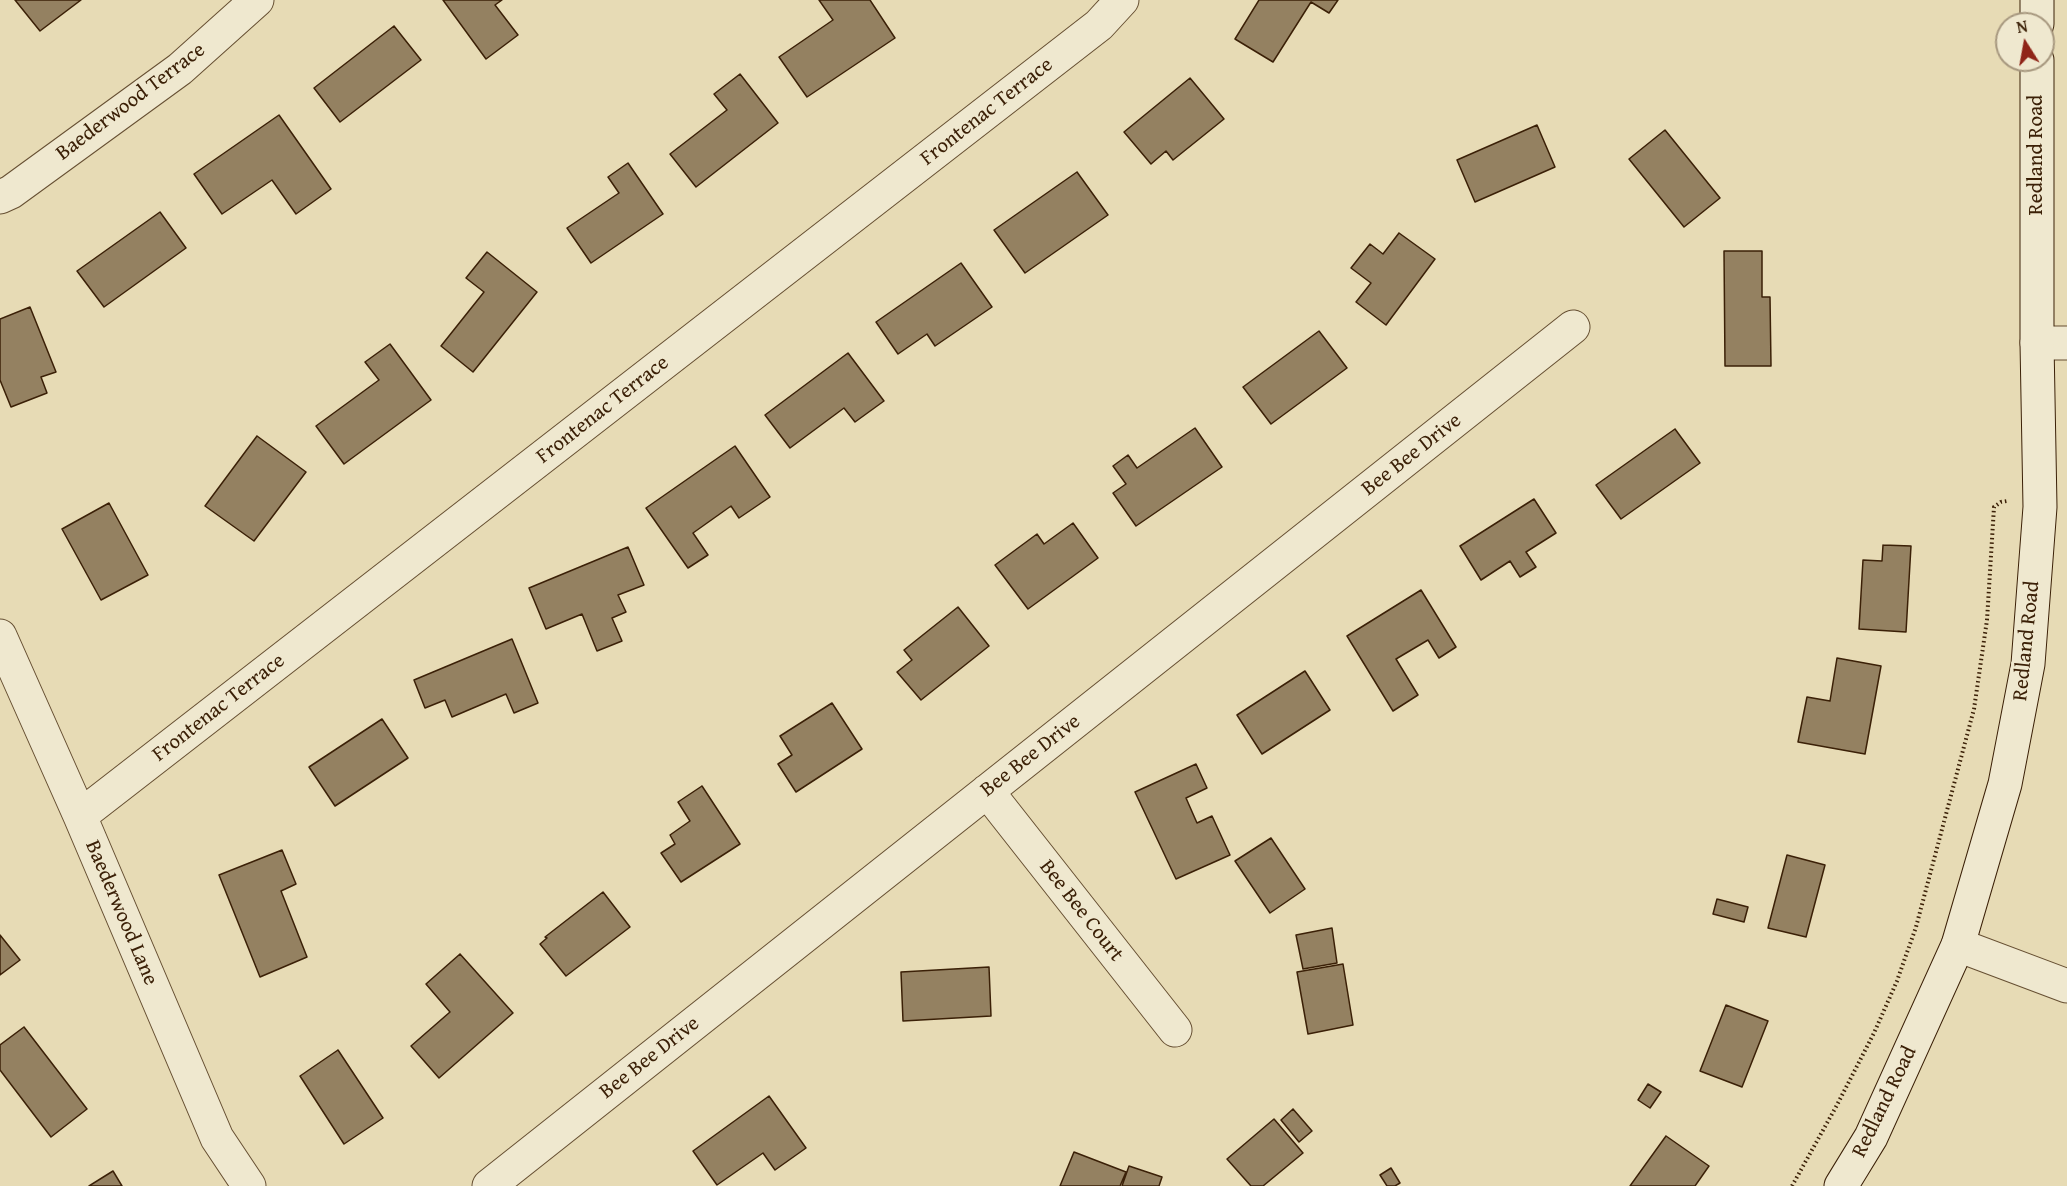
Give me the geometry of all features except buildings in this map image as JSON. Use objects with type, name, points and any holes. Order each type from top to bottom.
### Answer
[{"type":"street","name":"Baederwood Terrace","points":[[0,197],[11,192],[180,69],[256,0]]},
{"type":"street","name":"Frontenac Terrace","points":[[80,816],[1090,32],[1122,0]]},
{"type":"street","name":"Redland Road","points":[[1841,1186],[1871,1137],[1958,945],[2005,784],[2028,664],[2052,343],[2038,72]]},
{"type":"street","name":"Bee Bee Drive","points":[[489,1186],[1573,327]]},
{"type":"street","name":"Baederwood Lane","points":[[0,636],[80,816],[217,1138],[249,1186]]},
{"type":"street","name":"Bee Bee Court","points":[[987,791],[1174,1030]]},
{"type":"street","points":[[1958,945],[2067,986]]},
{"type":"path","points":[[1792,1186],[1874,1033],[1897,981],[1916,927],[1974,709],[1987,621],[1994,507],[2010,500]]}]
